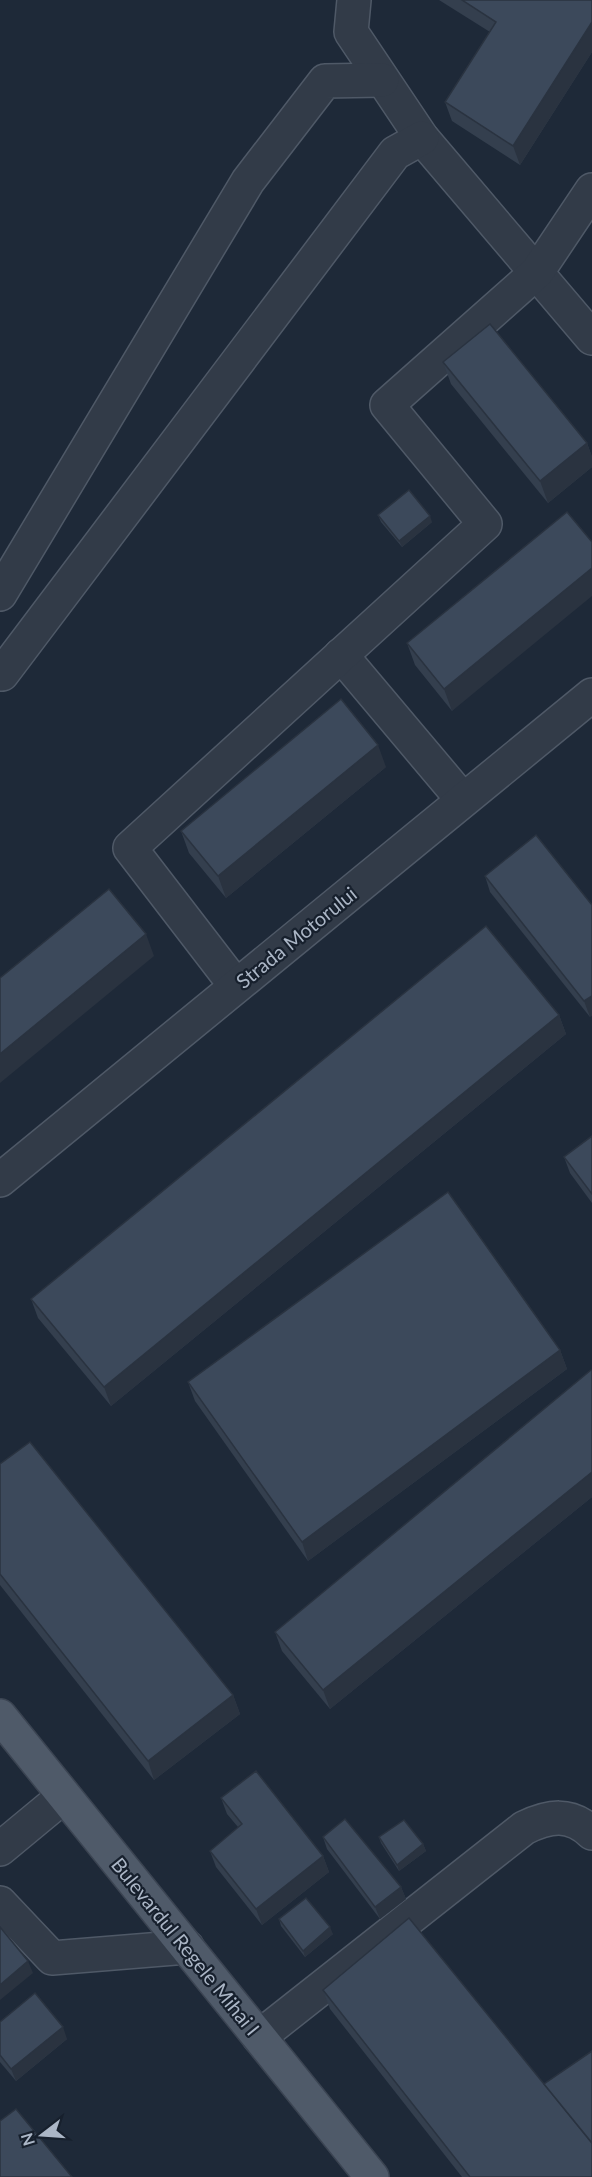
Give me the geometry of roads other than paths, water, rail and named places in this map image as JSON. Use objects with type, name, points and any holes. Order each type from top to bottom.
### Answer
[{"type":"main road","name":"Bulevardul Regele Mihai I","points":[[0,1716],[372,2177]]},
{"type":"street","points":[[354,0],[351,32],[422,138],[592,338]]},
{"type":"street","points":[[0,594],[248,181],[325,81],[382,80]]},
{"type":"street","points":[[0,673],[2,674],[395,153],[422,138]]},
{"type":"street","points":[[236,986],[130,848],[485,524],[387,405],[537,272],[592,190]]},
{"type":"street","points":[[341,655],[464,800]]},
{"type":"street","name":"Strada Motorului","points":[[0,1180],[592,695]]},
{"type":"street","points":[[0,1849],[64,1796]]},
{"type":"street","points":[[259,2037],[524,1828],[544,1818],[567,1818],[592,1833]]},
{"type":"street","points":[[0,1903],[52,1958],[187,1947]]}]
